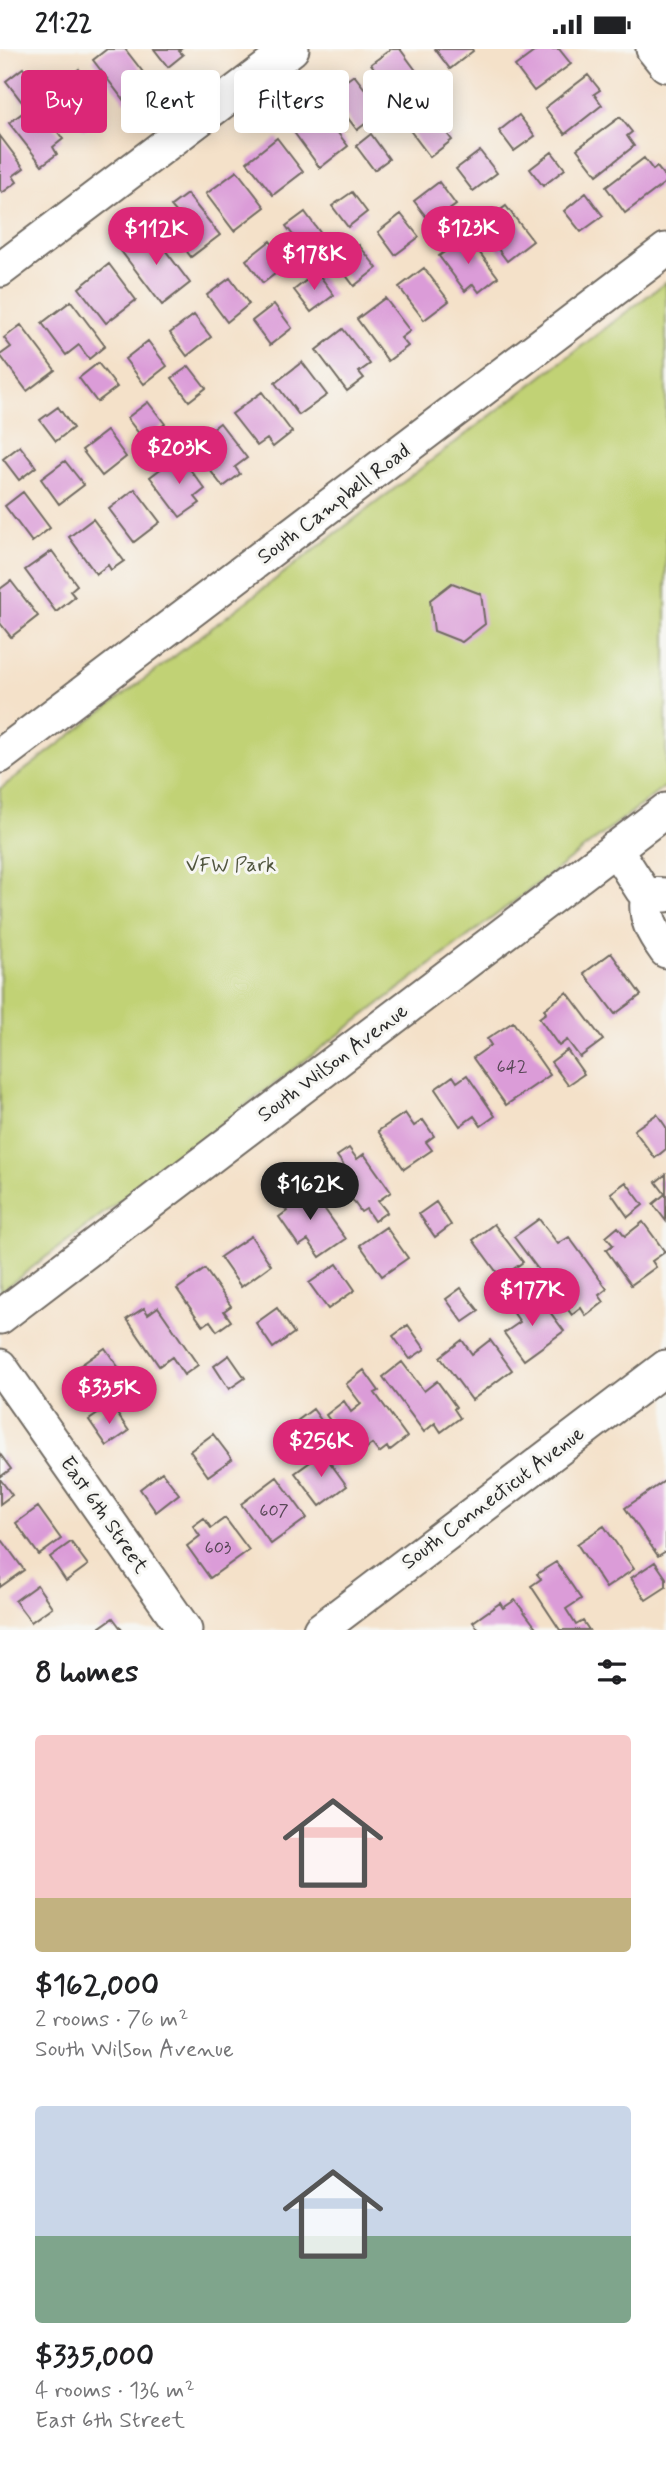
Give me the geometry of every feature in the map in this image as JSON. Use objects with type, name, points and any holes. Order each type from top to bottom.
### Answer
[{"type":"street","points":[[0,270],[292,49]]},
{"type":"street","points":[[653,49],[666,65]]},
{"type":"street","name":"South Campbell Road","points":[[0,756],[666,250]]},
{"type":"street","name":"South Wilson Avenue","points":[[0,1317],[666,810]]},
{"type":"street","points":[[615,848],[657,895],[645,907],[652,931],[666,951]]},
{"type":"street","name":"East 6th Street","points":[[0,1366],[185,1630]]},
{"type":"street","name":"South Connecticut Avenue","points":[[320,1630],[666,1367]]},
{"type":"green space","name":"VFW Park","points":[[666,282],[666,786],[0,1292],[0,789]]},
{"type":"building","points":[[107,49],[125,49],[141,70],[121,70],[121,97],[107,78],[107,70],[101,70],[93,60]]},
{"type":"building","points":[[154,49],[181,49],[179,51],[183,55],[168,67]]},
{"type":"building","points":[[391,49],[400,49],[416,70],[375,70],[371,64]]},
{"type":"building","points":[[435,49],[472,49],[473,51],[450,69]]},
{"type":"building","points":[[538,49],[559,49],[571,64],[534,91],[515,66]]},
{"type":"building","points":[[23,68],[21,101],[6,81]]},
{"type":"building","points":[[354,75],[363,87],[363,125],[357,130],[349,119],[349,79]]},
{"type":"building","points":[[588,75],[600,90],[594,94],[602,105],[565,134],[545,108]]},
{"type":"building","points":[[21,114],[21,133],[58,133],[63,139],[53,147],[57,154],[42,165],[9,123]]},
{"type":"building","points":[[519,115],[535,136],[514,151],[499,131]]},
{"type":"building","points":[[620,117],[632,132],[627,136],[634,146],[597,175],[577,149]]},
{"type":"building","points":[[294,133],[338,133],[348,146],[320,168]]},
{"type":"building","points":[[412,133],[447,133],[452,140],[430,157]]},
{"type":"building","points":[[371,134],[389,159],[374,170],[356,146]]},
{"type":"building","points":[[0,136],[24,168],[13,176],[17,182],[2,193],[0,190]]},
{"type":"building","points":[[277,138],[303,172],[273,195],[247,162]]},
{"type":"building","points":[[480,151],[497,173],[473,191],[456,169]]},
{"type":"building","points":[[552,152],[565,169],[543,186],[530,169]]},
{"type":"building","points":[[644,158],[653,170],[657,167],[666,182],[625,213],[606,187]]},
{"type":"building","points":[[237,171],[265,207],[234,231],[206,194]]},
{"type":"building","points":[[439,182],[456,205],[431,223],[414,201]]},
{"type":"building","points":[[352,192],[367,212],[348,227],[332,206]]},
{"type":"building","points":[[586,193],[603,216],[581,232],[564,211]]},
{"type":"building","points":[[187,194],[220,235],[191,257],[166,223],[178,214],[171,206]]},
{"type":"building","points":[[506,206],[533,241],[507,261],[480,225]]},
{"type":"building","points":[[305,212],[324,238],[306,252],[286,226]]},
{"type":"building","points":[[401,214],[419,237],[395,255],[378,232]]},
{"type":"building","points":[[150,230],[190,283],[162,305],[121,251]]},
{"type":"building","points":[[467,236],[498,277],[479,292],[473,284],[465,291],[439,256]]},
{"type":"building","points":[[270,241],[288,264],[263,283],[246,260]]},
{"type":"building","points":[[359,245],[377,268],[354,286],[336,262]]},
{"type":"building","points":[[109,264],[136,300],[106,323],[79,288]]},
{"type":"building","points":[[424,268],[449,301],[424,320],[399,287]]},
{"type":"building","points":[[317,272],[334,295],[311,312],[294,290]]},
{"type":"building","points":[[230,278],[249,304],[227,322],[207,295]]},
{"type":"building","points":[[385,298],[410,331],[401,338],[408,346],[388,361],[357,319]]},
{"type":"building","points":[[71,301],[105,346],[89,359],[79,345],[66,355],[42,323]]},
{"type":"building","points":[[274,304],[292,328],[270,345],[252,321]]},
{"type":"building","points":[[194,315],[211,337],[187,356],[170,333]]},
{"type":"building","points":[[21,325],[55,370],[27,391],[0,355],[11,347],[4,338]]},
{"type":"building","points":[[343,329],[370,364],[359,372],[364,378],[347,391],[316,350]]},
{"type":"building","points":[[148,341],[167,366],[144,384],[125,359]]},
{"type":"building","points":[[302,362],[327,395],[299,415],[275,383]]},
{"type":"building","points":[[98,363],[117,387],[97,402],[79,378]]},
{"type":"building","points":[[189,366],[206,388],[189,401],[172,378]]},
{"type":"building","points":[[262,392],[292,432],[273,447],[267,439],[257,446],[232,414]]},
{"type":"building","points":[[148,402],[165,424],[144,440],[127,418]]},
{"type":"building","points":[[58,407],[73,428],[56,441],[40,420]]},
{"type":"building","points":[[220,423],[247,458],[235,467],[240,474],[223,487],[191,445]]},
{"type":"building","points":[[107,431],[126,457],[102,476],[82,450]]},
{"type":"building","points":[[20,446],[36,467],[19,480],[3,459]]},
{"type":"building","points":[[179,455],[205,489],[195,497],[200,503],[180,517],[150,477]]},
{"type":"building","points":[[65,461],[84,485],[59,504],[41,479]]},
{"type":"building","points":[[135,489],[160,522],[134,542],[109,509]]},
{"type":"building","points":[[23,492],[50,528],[32,542],[5,506]]},
{"type":"building","points":[[93,519],[124,561],[111,570],[108,565],[96,574],[69,537]]},
{"type":"building","points":[[52,551],[77,585],[70,591],[75,597],[56,612],[25,570]]},
{"type":"building","points":[[11,581],[38,616],[11,637],[0,623],[0,589]]},
{"type":"building","points":[[452,583],[481,594],[485,624],[462,642],[434,631],[430,600]]},
{"type":"building","points":[[611,953],[641,995],[615,1014],[584,973]]},
{"type":"building","points":[[567,992],[603,1040],[580,1057],[567,1040],[559,1046],[539,1018],[546,1013],[544,1009]]},
{"type":"building","points":[[513,1022],[550,1075],[506,1105],[473,1058],[491,1045],[487,1039]]},
{"type":"building","points":[[567,1050],[584,1074],[568,1085],[551,1062]]},
{"type":"building","points":[[467,1075],[495,1116],[481,1126],[474,1116],[460,1126],[435,1089],[453,1076],[457,1082]]},
{"type":"building","points":[[405,1113],[414,1126],[423,1120],[434,1136],[426,1142],[432,1150],[404,1169],[378,1131]]},
{"type":"building","points":[[657,1114],[666,1127],[666,1149],[655,1158],[634,1130]]},
{"type":"building","points":[[349,1148],[357,1159],[364,1154],[391,1192],[378,1201],[387,1212],[374,1221],[366,1209],[361,1212],[334,1174],[345,1167],[337,1156]]},
{"type":"building","points":[[666,1174],[666,1221],[653,1204],[665,1194],[656,1182]]},
{"type":"building","points":[[626,1182],[643,1205],[628,1217],[611,1193]]},
{"type":"building","points":[[294,1188],[300,1197],[311,1190],[346,1239],[320,1257],[308,1240],[299,1246],[279,1217],[287,1211],[279,1199]]},
{"type":"building","points":[[436,1202],[451,1225],[435,1237],[419,1214]]},
{"type":"building","points":[[539,1219],[558,1244],[569,1237],[607,1289],[599,1295],[604,1302],[586,1316],[581,1308],[572,1315],[514,1237]]},
{"type":"building","points":[[643,1222],[665,1252],[652,1261],[656,1267],[631,1285],[606,1250],[613,1245],[606,1237],[618,1227],[625,1236]]},
{"type":"building","points":[[494,1224],[523,1262],[501,1278],[473,1240]]},
{"type":"building","points":[[386,1227],[408,1258],[382,1276],[360,1245]]},
{"type":"building","points":[[251,1236],[271,1265],[241,1287],[220,1257]]},
{"type":"building","points":[[337,1264],[355,1290],[328,1309],[309,1283]]},
{"type":"building","points":[[205,1269],[231,1306],[224,1311],[231,1321],[217,1331],[210,1321],[203,1326],[177,1289]]},
{"type":"building","points":[[461,1288],[479,1311],[463,1322],[446,1299]]},
{"type":"building","points":[[528,1297],[537,1309],[544,1304],[564,1331],[524,1360],[504,1333],[520,1322],[511,1309]]},
{"type":"building","points":[[158,1307],[198,1365],[184,1375],[172,1357],[159,1366],[127,1319],[144,1308],[148,1314]]},
{"type":"building","points":[[277,1308],[294,1333],[273,1348],[256,1323]]},
{"type":"building","points":[[408,1325],[425,1349],[410,1359],[393,1336]]},
{"type":"building","points":[[462,1340],[472,1354],[490,1340],[512,1370],[472,1400],[440,1357]]},
{"type":"building","points":[[105,1348],[134,1390],[119,1400],[110,1388],[91,1401],[71,1372]]},
{"type":"building","points":[[229,1355],[245,1378],[229,1389],[214,1366]]},
{"type":"building","points":[[402,1362],[424,1391],[437,1381],[456,1407],[454,1409],[460,1418],[441,1432],[435,1423],[424,1432],[383,1377]]},
{"type":"building","points":[[364,1370],[379,1391],[375,1393],[407,1437],[389,1451],[387,1447],[379,1453],[372,1444],[356,1456],[326,1415],[344,1401],[351,1412],[361,1404],[346,1384]]},
{"type":"building","points":[[111,1405],[129,1431],[107,1446],[89,1420]]},
{"type":"building","points":[[313,1409],[331,1434],[316,1446],[297,1421]]},
{"type":"building","points":[[213,1434],[232,1459],[208,1476],[190,1451]]},
{"type":"building","points":[[323,1453],[347,1486],[320,1506],[295,1473]]},
{"type":"building","points":[[0,1454],[11,1469],[0,1477]]},
{"type":"building","points":[[162,1472],[179,1494],[156,1512],[140,1489]]},
{"type":"building","points":[[277,1477],[307,1518],[271,1544],[241,1504]]},
{"type":"building","points":[[0,1479],[12,1495],[0,1504]]},
{"type":"building","points":[[666,1480],[666,1551],[658,1556],[625,1508]]},
{"type":"building","points":[[38,1507],[61,1539],[39,1555],[16,1523]]},
{"type":"building","points":[[204,1518],[211,1528],[225,1518],[249,1550],[210,1578],[187,1546],[200,1536],[193,1526]]},
{"type":"building","points":[[604,1526],[634,1569],[606,1588],[577,1544]]},
{"type":"building","points":[[3,1541],[24,1570],[0,1587],[0,1543]]},
{"type":"building","points":[[71,1542],[88,1565],[66,1581],[50,1557]]},
{"type":"building","points":[[556,1562],[581,1599],[566,1609],[576,1625],[583,1621],[589,1630],[560,1630],[531,1586],[541,1579],[537,1574]]},
{"type":"building","points":[[655,1562],[666,1578],[666,1587],[646,1600],[631,1578]]},
{"type":"building","points":[[37,1585],[52,1607],[31,1622],[15,1601]]},
{"type":"building","points":[[515,1600],[538,1630],[479,1630],[473,1622],[500,1603],[503,1608]]},
{"type":"building","points":[[113,1618],[122,1630],[96,1630]]}]
